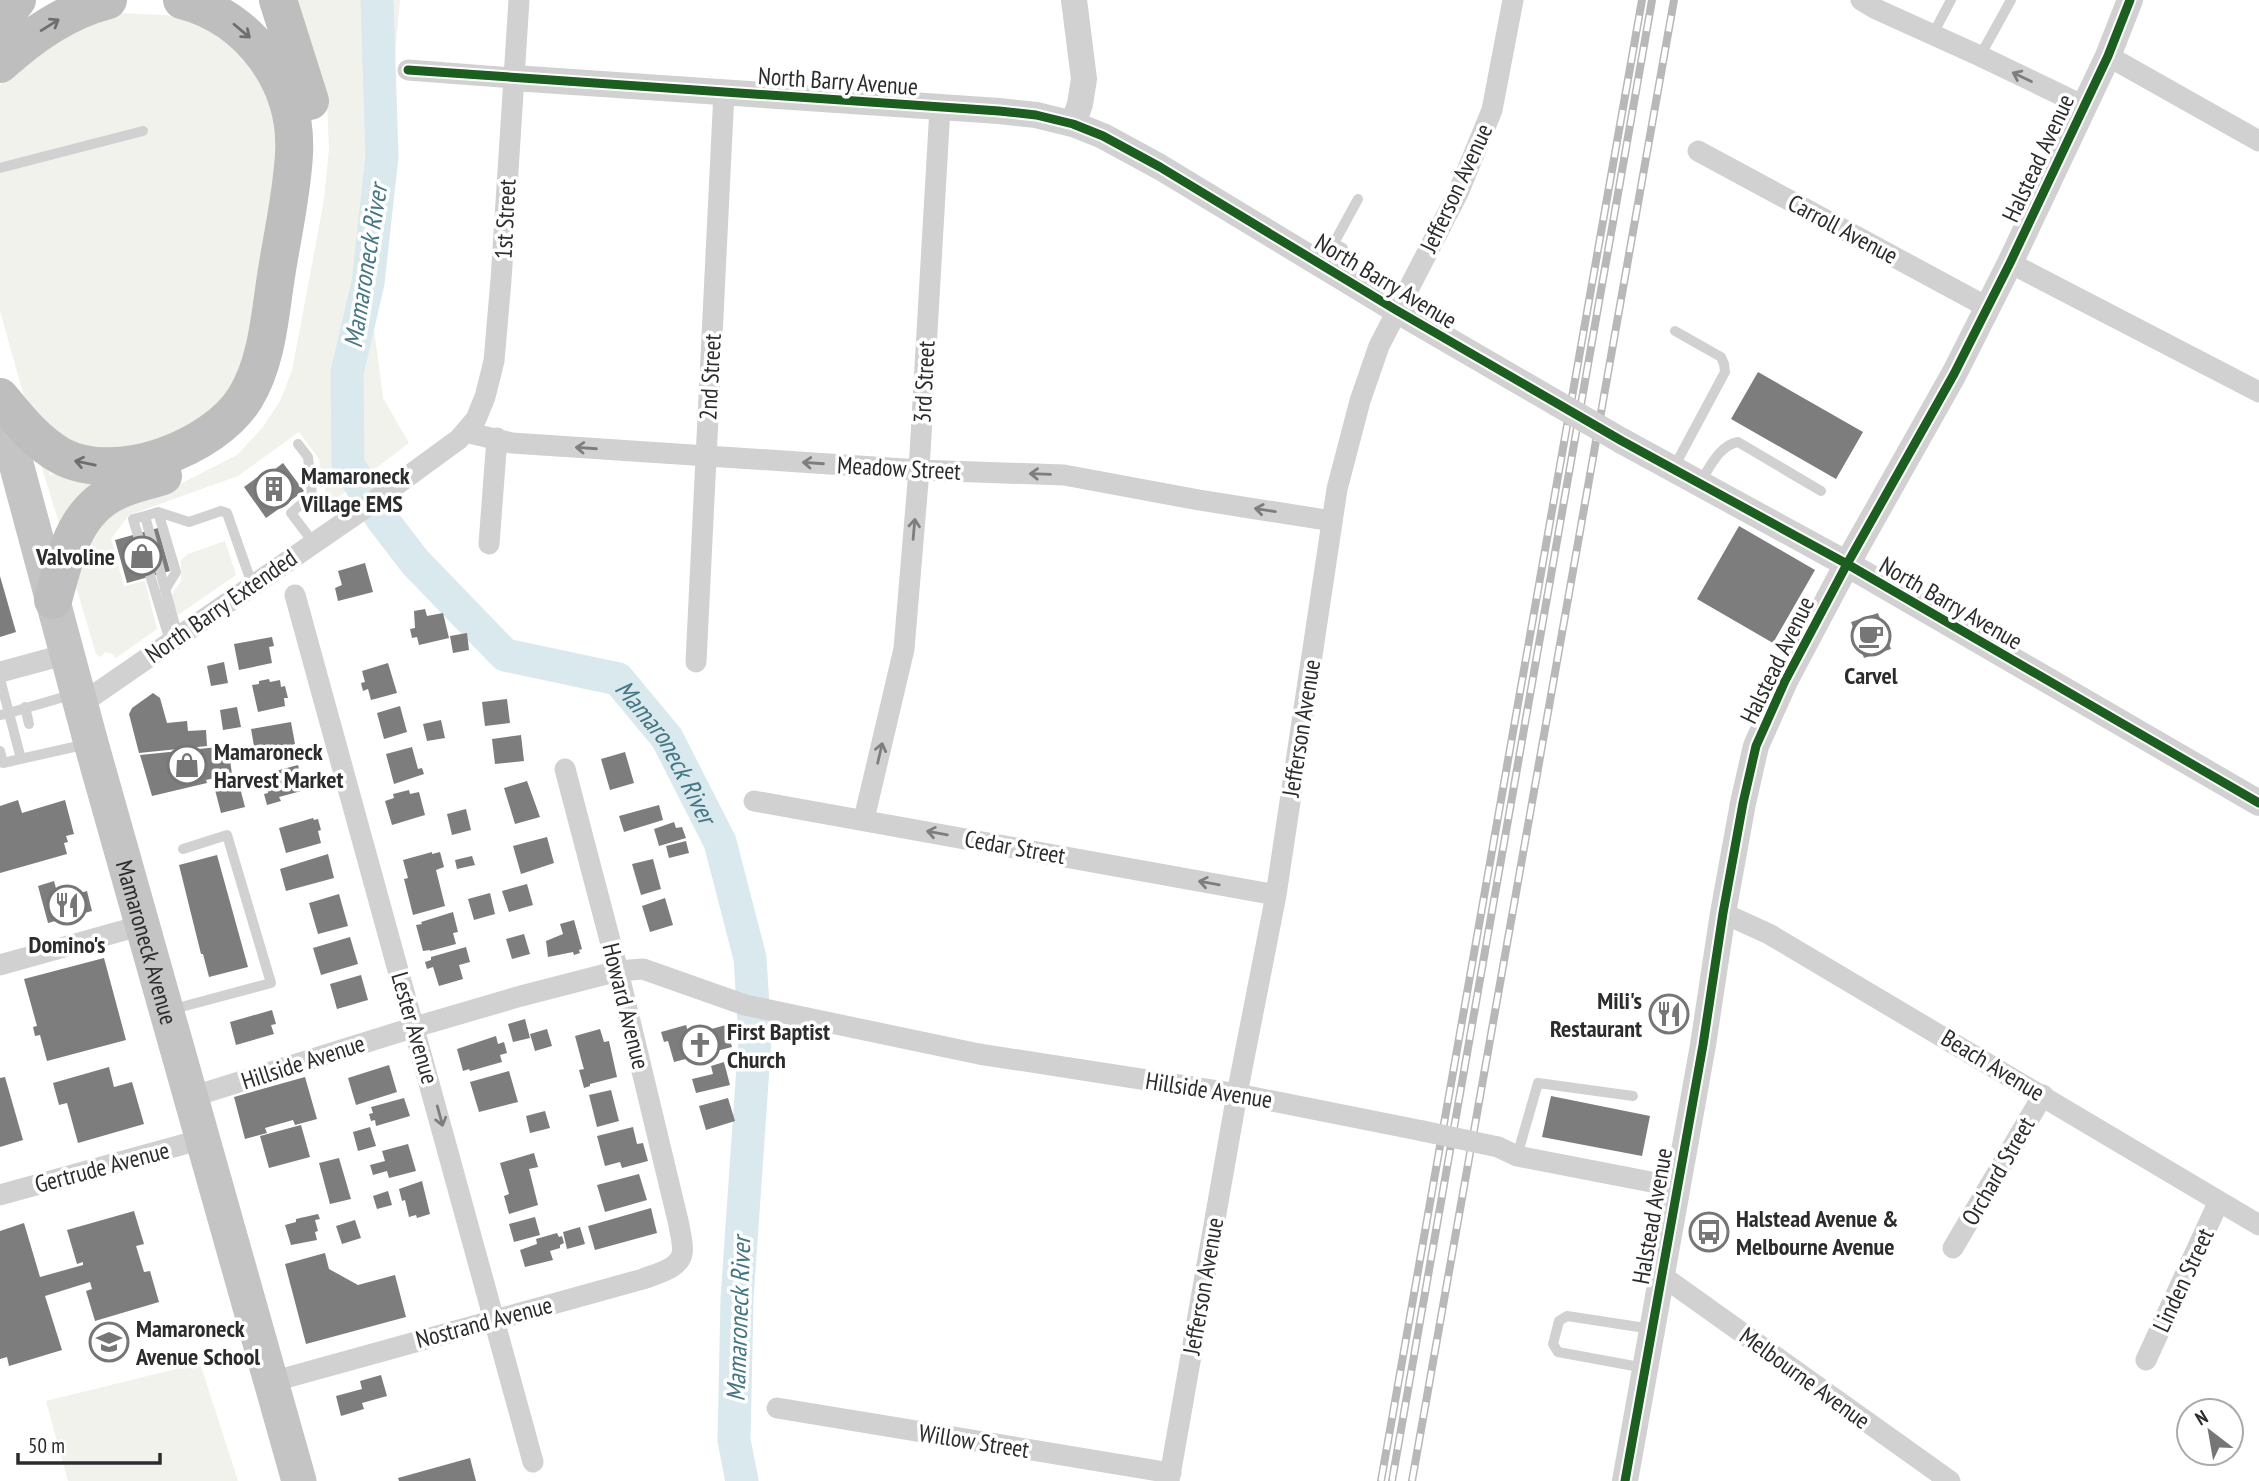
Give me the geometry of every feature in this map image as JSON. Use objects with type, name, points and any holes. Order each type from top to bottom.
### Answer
[{"type":"highway","points":[[0,22],[17,0]]},
{"type":"highway","points":[[0,64],[52,23],[108,0]]},
{"type":"highway","points":[[0,397],[32,434],[61,456],[93,466],[110,466],[146,461],[196,443],[223,424],[252,386],[266,335],[290,189],[295,154],[291,114],[279,78],[258,46],[229,20],[182,0]]},
{"type":"highway","points":[[53,600],[72,539],[89,510],[117,491],[187,469],[220,453],[236,440],[261,412],[278,378],[316,154],[312,110],[278,0]]},
{"type":"main road","name":"Mamaroneck Avenue","points":[[0,404],[79,698],[299,1481]]},
{"type":"street","name":"1st Street","points":[[465,432],[476,419],[485,397],[494,361],[502,280],[519,0]]},
{"type":"street","points":[[1073,124],[1084,79],[1074,0]]},
{"type":"street","name":"Jefferson Avenue","points":[[1170,1477],[1237,1094],[1276,895],[1337,489],[1360,401],[1378,346],[1458,193],[1492,110],[1513,0]]},
{"type":"street","points":[[1861,0],[2084,106]]},
{"type":"street","name":"Halstead Avenue","points":[[1625,1481],[1703,1045],[1723,914],[1756,746],[1785,681],[1847,564],[1954,374],[2010,263],[2108,56],[2130,0]]},
{"type":"street","points":[[2108,56],[2259,141]]},
{"type":"street","name":"North Barry Avenue","points":[[408,71],[1011,112],[1073,124],[1103,136],[1160,167],[1396,310],[1558,404],[1847,564],[2259,803]]},
{"type":"street","name":"2nd Street","points":[[696,662],[724,92]]},
{"type":"street","name":"3rd Street","points":[[864,820],[904,649],[919,470],[940,108]]},
{"type":"street","name":"Carroll Avenue","points":[[1698,151],[1987,307]]},
{"type":"street","points":[[2010,263],[2259,392]]},
{"type":"street","name":"Meadow Street","points":[[465,432],[512,443],[706,457],[919,470],[1064,475],[1199,500],[1332,520]]},
{"type":"street","name":"North Barry Extended","points":[[79,698],[174,639],[356,514],[465,432]]},
{"type":"street","points":[[489,544],[497,439]]},
{"type":"street","name":"Lester Avenue","points":[[295,595],[533,1462]]},
{"type":"street","points":[[0,672],[68,653]]},
{"type":"street","name":"Howard Avenue","points":[[565,769],[618,971],[679,1225],[681,1245]]},
{"type":"street","name":"Cedar Street","points":[[754,801],[1276,895]]},
{"type":"street","name":"Beach Avenue","points":[[1723,914],[1769,934],[2259,1225]]},
{"type":"street","points":[[0,965],[144,926]]},
{"type":"street","name":"Hillside Avenue","points":[[191,1097],[415,1027],[618,971],[643,969],[738,1003],[773,1011],[979,1054],[1237,1094],[1498,1147],[1517,1156],[1677,1187]]},
{"type":"street","name":"Orchard Street","points":[[1954,1248],[2043,1095]]},
{"type":"street","name":"Gertrude Avenue","points":[[0,1195],[203,1139]]},
{"type":"street","name":"Linden Street","points":[[2146,1360],[2220,1201]]},
{"type":"street","name":"Nostrand Avenue","points":[[271,1382],[643,1279],[666,1270],[678,1261],[682,1254],[681,1245]]},
{"type":"street","name":"Melbourne Avenue","points":[[1661,1275],[1950,1481]]},
{"type":"street","name":"Willow Street","points":[[777,1408],[1170,1477]]},
{"type":"lane","points":[[1933,34],[1951,0]]},
{"type":"lane","points":[[1980,56],[2011,0]]},
{"type":"lane","points":[[0,168],[143,131]]},
{"type":"lane","points":[[1331,271],[1343,248],[1334,243],[1357,199]]},
{"type":"lane","points":[[1673,469],[1725,372],[1721,357],[1675,331]]},
{"type":"lane","points":[[1699,484],[1722,449],[1738,442],[1821,491]]},
{"type":"lane","points":[[298,444],[308,457],[312,495],[288,509],[313,542]]},
{"type":"lane","points":[[174,639],[133,519],[158,512],[189,522],[221,511],[227,513],[252,584]]},
{"type":"lane","points":[[158,512],[176,572],[165,590]]},
{"type":"lane","points":[[145,516],[165,590],[174,639]]},
{"type":"lane","points":[[0,679],[4,714],[21,759]]},
{"type":"lane","points":[[4,714],[25,707],[79,698]]},
{"type":"lane","points":[[25,707],[29,724]]},
{"type":"lane","points":[[0,751],[3,763],[21,759],[37,750],[92,743]]},
{"type":"lane","points":[[167,1010],[271,983],[227,835],[183,849]]},
{"type":"lane","points":[[1517,1156],[1538,1083],[1633,1097]]},
{"type":"lane","points":[[1645,1368],[1558,1352],[1553,1344],[1559,1321],[1567,1316],[1651,1329]]},
{"type":"shaded area","points":[[291,0],[400,0],[372,313],[383,398],[409,443],[328,505],[319,459],[299,432],[238,476],[129,515],[111,539],[124,586],[145,581],[157,629],[116,658],[105,652],[101,657],[96,654],[71,570],[116,505],[182,483],[237,455],[263,427],[280,401],[292,371],[324,200],[329,149],[327,104]]},
{"type":"shaded area","points":[[114,13],[166,15],[209,27],[246,55],[269,96],[278,153],[243,371],[221,411],[167,442],[108,457],[60,447],[30,418],[0,311],[0,85],[45,47]]},
{"type":"shaded area","points":[[40,462],[46,464],[50,475],[60,473],[92,483],[93,489],[59,523]]},
{"type":"shaded area","points":[[225,541],[236,575],[178,615],[171,599],[181,581],[181,560],[188,554]]},
{"type":"shaded area","points":[[200,1363],[238,1481],[68,1481],[46,1401]]},
{"type":"building","points":[[1758,372],[1863,432],[1836,479],[1731,419]]},
{"type":"building","name":"Mamaroneck Village EMS","points":[[283,463],[304,491],[266,518],[244,487],[267,470],[270,473]]},
{"type":"building","points":[[1739,526],[1815,570],[1773,643],[1697,599]]},
{"type":"building","name":"Valvoline","points":[[158,528],[170,571],[127,583],[115,540]]},
{"type":"building","points":[[365,563],[373,592],[338,601],[335,588],[342,585],[338,571]]},
{"type":"building","points":[[0,576],[16,632],[0,637]]},
{"type":"building","points":[[425,609],[427,616],[443,613],[449,638],[419,645],[417,637],[412,638],[410,629],[415,628],[414,611]]},
{"type":"building","name":"Carvel","points":[[1878,613],[1891,649],[1864,658],[1851,622]]},
{"type":"building","points":[[467,633],[469,650],[453,653],[450,636]]},
{"type":"building","points":[[272,637],[274,646],[269,647],[272,663],[239,670],[234,644]]},
{"type":"building","points":[[224,662],[228,683],[211,686],[207,666]]},
{"type":"building","points":[[388,663],[397,693],[371,700],[368,689],[363,691],[361,683],[365,682],[362,671]]},
{"type":"building","points":[[269,679],[270,682],[280,680],[281,687],[285,686],[288,698],[284,698],[285,706],[258,712],[252,685]]},
{"type":"building","points":[[153,693],[160,698],[167,723],[187,721],[188,731],[206,730],[207,746],[139,753],[129,714],[132,708]]},
{"type":"building","points":[[507,699],[510,723],[485,726],[482,702]]},
{"type":"building","points":[[400,706],[407,732],[384,739],[377,713]]},
{"type":"building","points":[[237,707],[241,727],[223,730],[220,710]]},
{"type":"building","points":[[441,720],[445,738],[427,741],[423,724]]},
{"type":"building","points":[[291,722],[295,744],[291,745],[293,757],[257,763],[251,729]]},
{"type":"building","points":[[521,735],[524,761],[495,764],[492,739]]},
{"type":"building","name":"Mamaroneck Harvest Market","points":[[228,746],[232,774],[152,796],[140,755]]},
{"type":"building","points":[[412,747],[418,769],[422,768],[424,774],[394,784],[386,754]]},
{"type":"building","points":[[625,752],[634,783],[610,790],[601,759]]},
{"type":"building","points":[[298,765],[305,790],[279,797],[281,801],[267,805],[264,794],[268,793],[267,787],[275,785],[272,772]]},
{"type":"building","points":[[226,778],[227,782],[239,784],[245,807],[221,813],[213,782]]},
{"type":"building","points":[[527,781],[540,817],[515,824],[504,788]]},
{"type":"building","points":[[409,790],[410,794],[419,792],[425,815],[392,825],[385,801],[394,798],[393,794]]},
{"type":"building","points":[[18,800],[22,813],[65,800],[74,834],[66,836],[68,842],[64,843],[67,854],[0,873],[0,806]]},
{"type":"building","points":[[659,805],[663,820],[624,832],[619,816]]},
{"type":"building","points":[[466,809],[471,830],[452,835],[447,814]]},
{"type":"building","points":[[318,819],[321,843],[286,853],[279,828]]},
{"type":"building","points":[[674,822],[676,828],[682,827],[686,838],[659,846],[654,829]]},
{"type":"building","points":[[547,837],[554,863],[521,874],[513,846]]},
{"type":"building","points":[[686,841],[689,853],[669,858],[666,846]]},
{"type":"building","points":[[440,852],[444,867],[436,870],[445,906],[413,915],[404,879],[408,878],[403,860]]},
{"type":"building","points":[[328,854],[334,878],[286,891],[280,869]]},
{"type":"building","points":[[217,855],[248,967],[209,977],[179,865]]},
{"type":"building","points":[[472,856],[475,865],[457,869],[455,860]]},
{"type":"building","points":[[653,859],[661,889],[641,895],[632,864]]},
{"type":"building","name":"Domino's","points":[[54,881],[59,899],[87,891],[92,911],[48,923],[38,886]]},
{"type":"building","points":[[527,884],[533,905],[509,912],[502,891]]},
{"type":"building","points":[[490,893],[495,914],[474,920],[468,899]]},
{"type":"building","points":[[339,894],[348,926],[318,934],[309,903]]},
{"type":"building","points":[[665,898],[673,925],[650,932],[642,906]]},
{"type":"building","points":[[453,912],[458,932],[453,933],[456,944],[423,951],[416,925]]},
{"type":"building","points":[[574,920],[582,949],[579,950],[580,953],[548,957],[546,941],[563,934],[560,924]]},
{"type":"building","points":[[524,934],[530,954],[512,959],[506,939]]},
{"type":"building","points":[[350,937],[358,964],[321,975],[313,948]]},
{"type":"building","points":[[466,947],[470,962],[459,965],[463,979],[439,986],[433,967],[427,969],[425,962],[431,960],[431,957]]},
{"type":"building","points":[[104,958],[126,1040],[47,1061],[40,1035],[35,1036],[33,1027],[37,1026],[24,979]]},
{"type":"building","points":[[361,975],[368,1000],[337,1009],[330,984]]},
{"type":"building","points":[[272,1010],[276,1024],[271,1025],[274,1034],[236,1045],[230,1022]]},
{"type":"building","points":[[525,1019],[530,1038],[513,1042],[508,1024]]},
{"type":"building","name":"First Baptist Church","points":[[686,1025],[689,1035],[726,1025],[732,1047],[674,1062],[668,1041],[664,1042],[661,1032]]},
{"type":"building","points":[[547,1029],[552,1046],[535,1051],[530,1034]]},
{"type":"building","points":[[600,1029],[604,1042],[609,1041],[617,1077],[584,1088],[579,1070],[584,1069],[575,1036]]},
{"type":"building","points":[[496,1036],[498,1044],[504,1042],[507,1053],[500,1055],[502,1062],[463,1071],[457,1049]]},
{"type":"building","points":[[724,1062],[730,1085],[696,1093],[692,1079],[713,1074],[711,1066]]},
{"type":"building","points":[[389,1065],[397,1092],[356,1105],[348,1078]]},
{"type":"building","points":[[109,1067],[114,1087],[132,1082],[144,1124],[78,1143],[67,1103],[59,1105],[53,1083]]},
{"type":"building","points":[[509,1071],[518,1102],[479,1112],[470,1082]]},
{"type":"building","points":[[5,1077],[23,1140],[0,1147],[0,1078]]},
{"type":"building","points":[[305,1077],[317,1119],[295,1125],[293,1120],[265,1128],[267,1133],[245,1139],[234,1097]]},
{"type":"building","points":[[611,1090],[619,1121],[597,1127],[589,1095]]},
{"type":"building","points":[[1551,1096],[1650,1116],[1642,1156],[1542,1137]]},
{"type":"building","points":[[404,1098],[410,1116],[376,1126],[375,1120],[371,1121],[371,1107]]},
{"type":"building","points":[[728,1098],[735,1121],[706,1130],[699,1106]]},
{"type":"building","points":[[545,1111],[550,1128],[530,1133],[526,1116]]},
{"type":"building","points":[[301,1125],[310,1157],[269,1168],[260,1136]]},
{"type":"building","points":[[370,1127],[376,1146],[358,1151],[353,1132]]},
{"type":"building","points":[[633,1127],[637,1144],[643,1143],[648,1161],[622,1168],[620,1162],[605,1166],[597,1136]]},
{"type":"building","points":[[408,1144],[416,1171],[389,1178],[387,1171],[373,1175],[370,1165],[385,1161],[382,1151]]},
{"type":"building","points":[[534,1153],[538,1167],[529,1169],[538,1205],[509,1214],[504,1196],[509,1194],[500,1163]]},
{"type":"building","points":[[339,1158],[351,1199],[330,1204],[319,1163]]},
{"type":"building","points":[[639,1174],[647,1200],[605,1212],[597,1185]]},
{"type":"building","points":[[422,1181],[430,1214],[417,1218],[416,1215],[409,1217],[399,1189]]},
{"type":"building","points":[[388,1191],[392,1205],[377,1209],[373,1196]]},
{"type":"building","points":[[651,1208],[657,1233],[595,1250],[588,1226]]},
{"type":"building","points":[[134,1211],[144,1244],[136,1246],[144,1272],[150,1271],[159,1302],[95,1321],[86,1291],[92,1289],[90,1282],[45,1296],[62,1350],[9,1366],[7,1357],[0,1359],[0,1231],[24,1223],[40,1277],[83,1265],[83,1262],[77,1264],[67,1230]]},
{"type":"building","points":[[318,1214],[320,1219],[315,1220],[317,1240],[291,1245],[285,1225],[296,1222],[296,1219]]},
{"type":"building","points":[[535,1217],[540,1235],[514,1242],[509,1224]]},
{"type":"building","points":[[355,1220],[361,1238],[342,1244],[336,1226]]},
{"type":"building","points":[[580,1227],[585,1244],[567,1249],[563,1232]]},
{"type":"building","points":[[557,1233],[559,1237],[562,1236],[564,1243],[560,1248],[550,1251],[553,1260],[525,1267],[520,1250],[537,1244],[536,1239]]},
{"type":"building","points":[[325,1253],[329,1269],[358,1285],[395,1275],[406,1317],[306,1344],[285,1264]]},
{"type":"building","points":[[381,1375],[387,1396],[362,1403],[364,1409],[341,1416],[336,1396],[362,1389],[360,1381]]},
{"type":"building","points":[[470,1458],[476,1481],[399,1481],[398,1478]]},
{"type":"waterway","name":"Mamaroneck River","points":[[377,0],[382,156],[368,283],[347,373],[348,465],[382,519],[415,562],[505,655],[618,679],[667,738],[720,842],[750,958],[755,1038],[737,1299],[734,1440],[742,1481]]},
{"type":"railway","points":[[1381,1481],[1642,0]]},
{"type":"railway","points":[[1392,1481],[1652,0]]},
{"type":"railway","points":[[1412,1481],[1674,0]]},
{"type":"cycle path","points":[[1625,1481],[1703,1045],[1723,913],[1756,746],[1785,681],[1847,564],[1954,374],[2010,263],[2108,56],[2130,0]]},
{"type":"cycle path","points":[[408,70],[999,111],[1036,115],[1073,124],[1103,136],[1160,167],[1396,310],[1622,441],[1847,564],[2259,803]]},
{"type":"place","name":"Mamaroneck Village EMS","points":[[274,489]]},
{"type":"place","name":"Valvoline","points":[[142,556]]},
{"type":"place","name":"Carvel","points":[[1871,636]]},
{"type":"place","name":"Mamaroneck Harvest Market","points":[[187,765]]},
{"type":"place","name":"Domino's","points":[[67,905]]},
{"type":"place","name":"Mili's Restaurant","points":[[1669,1014]]},
{"type":"place","name":"First Baptist Church","points":[[700,1045]]},
{"type":"place","name":"Halstead Avenue & Melbourne Avenue","points":[[1709,1232]]},
{"type":"place","name":"Mamaroneck Avenue School","points":[[109,1342]]}]
